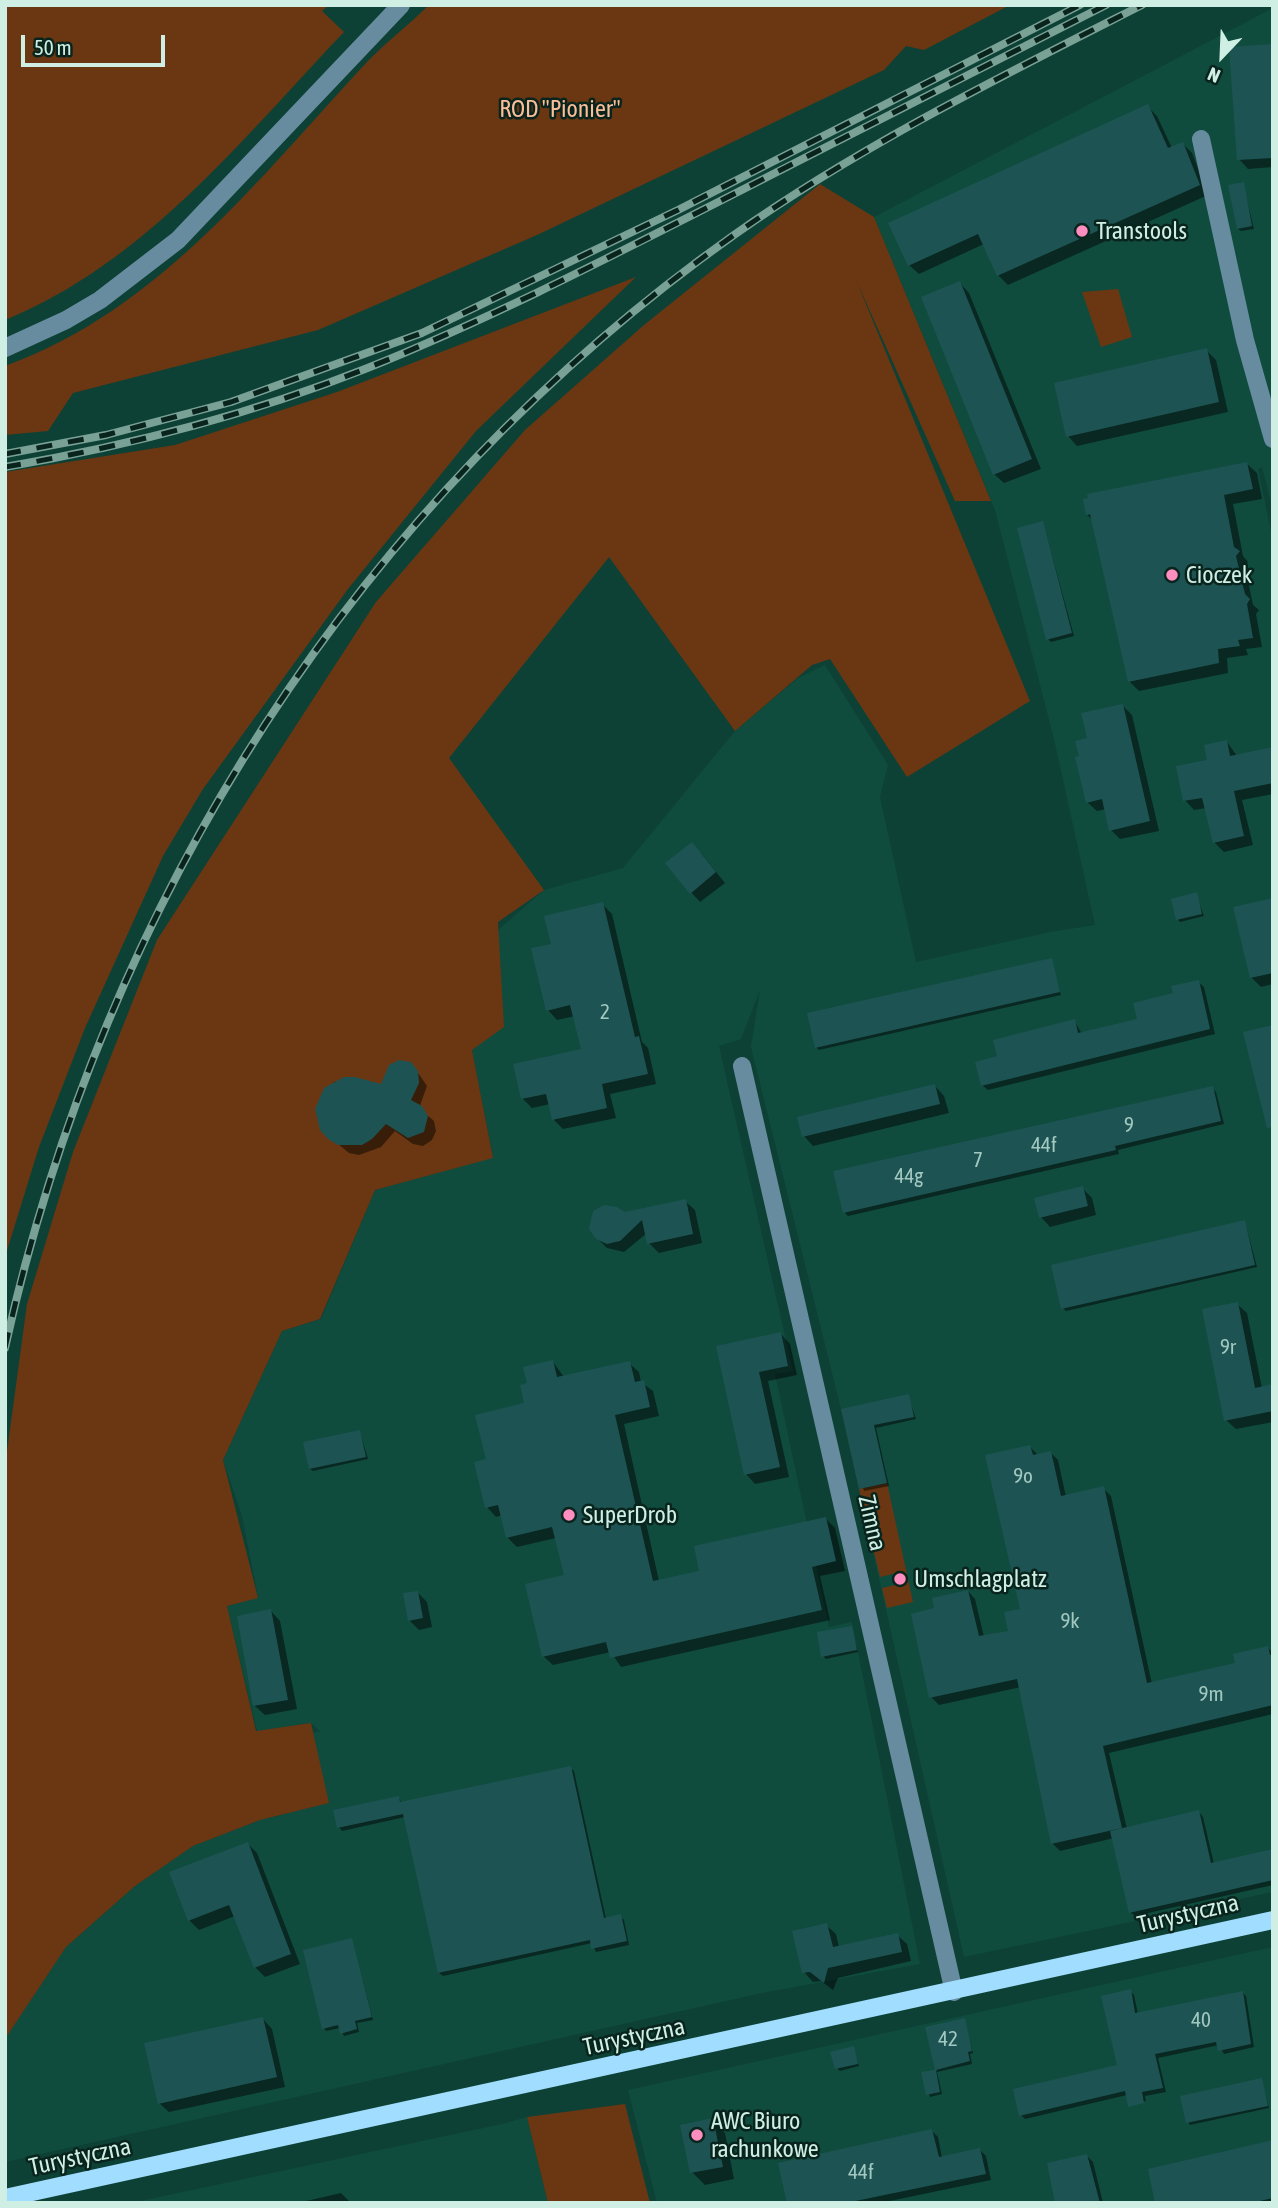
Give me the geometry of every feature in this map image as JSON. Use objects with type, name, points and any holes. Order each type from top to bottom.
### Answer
[{"type":"main road","name":"Turystyczna","points":[[5,2198],[1273,1920]]},
{"type":"street","points":[[5,348],[66,320],[100,300],[178,240],[401,5]]},
{"type":"street","points":[[1201,139],[1245,340],[1273,439]]},
{"type":"street","name":"Zimna","points":[[742,1066],[954,1992]]},
{"type":"shaded area","points":[[1273,8],[1273,510],[1262,467],[1258,469],[1273,541],[1273,1892],[964,1957],[841,1409],[751,1047],[760,990],[741,1039],[719,1046],[793,1371],[775,1374],[829,1627],[852,1622],[920,1964],[762,1993],[5,2162],[5,2039],[66,1947],[135,1886],[193,1846],[260,1820],[329,1803],[312,1733],[320,1731],[311,1723],[257,1731],[227,1606],[258,1597],[242,1516],[223,1460],[282,1331],[321,1319],[375,1190],[493,1157],[472,1050],[498,930],[544,890],[623,868],[735,731],[798,678],[825,665],[888,765],[880,797],[916,962],[1050,932],[1095,925],[1054,739],[995,510],[874,217]]},
{"type":"shaded area","points":[[1273,1947],[1273,2203],[657,2203],[628,2090]]},
{"type":"shaded area","points":[[527,2117],[548,2203],[131,2203],[502,2124]]},
{"type":"green space","points":[[5,5],[329,5],[322,11],[344,32],[229,155],[147,232],[103,266],[56,296],[5,320]]},
{"type":"green space","name":"ROD \"Pionier\"","points":[[429,5],[1010,5],[924,50],[906,46],[884,70],[537,235],[318,330],[73,393],[48,431],[5,435],[5,366],[60,342],[111,311],[159,276],[246,194],[367,62]]},
{"type":"green space","points":[[820,184],[874,217],[991,501],[955,501],[856,280],[1030,701],[907,777],[830,659],[812,665],[735,731],[609,557],[449,758],[544,890],[498,922],[504,1027],[472,1050],[493,1158],[375,1190],[320,1319],[282,1331],[223,1460],[258,1598],[227,1606],[256,1731],[311,1723],[329,1803],[260,1820],[193,1846],[135,1886],[66,1947],[5,2039],[5,1466],[27,1304],[73,1152],[157,940],[376,602],[525,430],[644,325]]},
{"type":"green space","points":[[636,277],[476,431],[348,589],[203,789],[163,856],[85,1028],[39,1147],[5,1257],[5,472],[175,445],[337,392]]},
{"type":"green space","points":[[1118,289],[1132,337],[1101,347],[1082,292]]},
{"type":"green space","points":[[887,1483],[913,1602],[887,1608],[882,1588],[904,1583],[901,1572],[880,1577],[859,1489]]},
{"type":"green space","points":[[625,2104],[650,2203],[548,2203],[527,2117]]},
{"type":"building","points":[[1273,44],[1273,158],[1237,160],[1229,47]]},
{"type":"building","points":[[1148,104],[1168,148],[1183,142],[1200,185],[997,276],[978,234],[908,266],[888,223]]},
{"type":"building","points":[[1244,182],[1252,226],[1237,229],[1228,185]]},
{"type":"building","points":[[960,281],[1032,459],[993,475],[921,297]]},
{"type":"building","points":[[1207,348],[1219,402],[1066,437],[1054,383]]},
{"type":"building","name":"Cioczek","points":[[1247,462],[1253,489],[1224,495],[1234,547],[1240,551],[1236,556],[1245,594],[1250,599],[1247,604],[1253,638],[1238,640],[1240,646],[1218,649],[1219,663],[1128,682],[1090,514],[1086,515],[1083,499],[1088,498],[1087,494]]},
{"type":"building","points":[[1043,521],[1072,633],[1046,640],[1017,528]]},
{"type":"building","points":[[1123,704],[1150,821],[1109,831],[1102,799],[1086,803],[1075,757],[1079,756],[1075,741],[1087,738],[1081,713]]},
{"type":"building","points":[[1227,740],[1230,756],[1273,747],[1273,783],[1234,791],[1244,836],[1213,843],[1202,798],[1183,801],[1176,766],[1207,760],[1204,745]]},
{"type":"building","points":[[692,842],[716,872],[690,894],[665,863]]},
{"type":"building","points":[[1197,892],[1202,914],[1176,920],[1171,899]]},
{"type":"building","points":[[1273,898],[1273,973],[1250,978],[1233,907]]},
{"type":"building","points":[[603,902],[635,1037],[639,1036],[648,1074],[602,1084],[607,1108],[552,1120],[546,1094],[521,1099],[513,1064],[581,1049],[570,1005],[546,1011],[531,948],[551,944],[544,916]]},
{"type":"building","points":[[1052,958],[1060,992],[815,1048],[807,1013]]},
{"type":"building","points":[[1199,980],[1210,1029],[981,1086],[975,1062],[997,1056],[993,1040],[1075,1019],[1078,1033],[1137,1019],[1133,1003],[1173,993],[1171,986]]},
{"type":"building","points":[[1273,1025],[1273,1127],[1267,1128],[1243,1032]]},
{"type":"building","points":[[399,1060],[411,1062],[418,1071],[419,1083],[411,1100],[422,1106],[428,1116],[424,1132],[408,1138],[386,1124],[362,1145],[338,1145],[328,1139],[320,1130],[315,1109],[324,1088],[344,1077],[381,1084],[389,1065]]},
{"type":"building","points":[[935,1084],[940,1104],[802,1137],[797,1117]]},
{"type":"building","points":[[1213,1086],[1221,1121],[1115,1146],[1116,1150],[843,1213],[833,1171]]},
{"type":"building","points":[[1083,1186],[1088,1206],[1039,1218],[1034,1198]]},
{"type":"building","points":[[686,1199],[693,1234],[647,1244],[642,1220],[620,1241],[607,1244],[596,1239],[589,1229],[593,1211],[604,1205],[617,1207],[625,1212]]},
{"type":"building","points":[[1245,1220],[1255,1265],[1061,1309],[1051,1265]]},
{"type":"building","points":[[1238,1302],[1255,1388],[1273,1384],[1273,1411],[1224,1421],[1202,1309]]},
{"type":"building","points":[[781,1332],[788,1366],[759,1372],[780,1467],[744,1475],[716,1346]]},
{"type":"building","name":"SuperDrob","points":[[553,1360],[557,1377],[630,1361],[635,1382],[644,1380],[650,1407],[615,1415],[653,1581],[699,1571],[694,1546],[826,1517],[836,1561],[812,1567],[822,1610],[610,1658],[606,1642],[542,1657],[525,1584],[564,1575],[552,1527],[506,1538],[498,1505],[485,1508],[474,1462],[486,1459],[475,1415],[524,1403],[520,1385],[527,1383],[523,1367]]},
{"type":"building","points":[[909,1394],[914,1417],[874,1425],[887,1483],[859,1489],[841,1409]]},
{"type":"building","points":[[360,1430],[366,1457],[309,1469],[303,1442]]},
{"type":"building","points":[[1030,1445],[1033,1455],[1051,1451],[1061,1496],[1104,1486],[1147,1683],[1235,1663],[1233,1654],[1268,1646],[1270,1655],[1273,1654],[1273,1705],[1103,1746],[1122,1828],[1051,1844],[1017,1679],[929,1698],[911,1614],[934,1608],[932,1598],[968,1590],[979,1636],[1008,1631],[1004,1612],[1020,1609],[985,1455]]},
{"type":"building","points":[[418,1591],[423,1618],[408,1621],[403,1593]]},
{"type":"building","points":[[271,1609],[288,1700],[253,1706],[237,1616]]},
{"type":"building","points":[[852,1626],[857,1650],[821,1657],[817,1632]]},
{"type":"building","points":[[571,1766],[604,1918],[621,1914],[627,1941],[591,1949],[590,1940],[438,1973],[403,1814],[337,1828],[333,1810],[399,1796],[400,1802]]},
{"type":"building","points":[[1199,1810],[1211,1863],[1273,1849],[1273,1880],[1129,1913],[1110,1831]]},
{"type":"building","points":[[248,1842],[291,1954],[254,1968],[229,1905],[188,1921],[169,1872]]},
{"type":"building","points":[[827,1923],[833,1947],[898,1933],[902,1952],[828,1968],[824,1983],[810,1972],[802,1973],[792,1931]]},
{"type":"building","points":[[352,1938],[372,2017],[355,2021],[357,2029],[340,2034],[338,2025],[322,2029],[303,1950]]},
{"type":"building","points":[[1131,1989],[1135,2013],[1243,1991],[1251,2044],[1218,2051],[1216,2042],[1155,2054],[1163,2088],[1142,2092],[1144,2103],[1128,2107],[1125,2091],[1019,2116],[1013,2089],[1117,2065],[1101,1996]]},
{"type":"building","points":[[263,2017],[277,2077],[158,2104],[144,2043]]},
{"type":"building","points":[[965,2018],[972,2051],[968,2052],[970,2061],[936,2070],[940,2092],[926,2095],[921,2072],[935,2070],[925,2027]]},
{"type":"building","points":[[854,2046],[858,2064],[835,2069],[830,2052]]},
{"type":"building","points":[[1262,2078],[1268,2106],[1186,2123],[1180,2096]]},
{"type":"building","points":[[713,2118],[723,2167],[690,2173],[680,2125]]},
{"type":"building","points":[[932,2129],[939,2157],[980,2148],[986,2174],[846,2203],[787,2203],[778,2163]]},
{"type":"building","points":[[1273,2140],[1273,2198],[1251,2203],[1155,2203],[1148,2169]]},
{"type":"building","points":[[1087,2154],[1100,2203],[1055,2203],[1047,2163]]},
{"type":"railway","points":[[5,454],[106,435],[231,402],[422,333],[678,210],[1080,5]]},
{"type":"railway","points":[[5,467],[142,439],[233,415],[321,386],[412,350],[595,264],[1106,5]]},
{"type":"railway","points":[[5,1348],[49,1183],[108,1023],[180,870],[266,724],[364,586],[476,458],[599,341],[734,235],[882,141],[1142,5]]},
{"type":"place","name":"Transtools","points":[[1082,231]]},
{"type":"place","name":"Cioczek","points":[[1172,575]]},
{"type":"place","name":"SuperDrob","points":[[569,1515]]},
{"type":"place","name":"Umschlagplatz","points":[[900,1579]]},
{"type":"place","name":"AWC Biuro rachunkowe","points":[[697,2135]]}]
